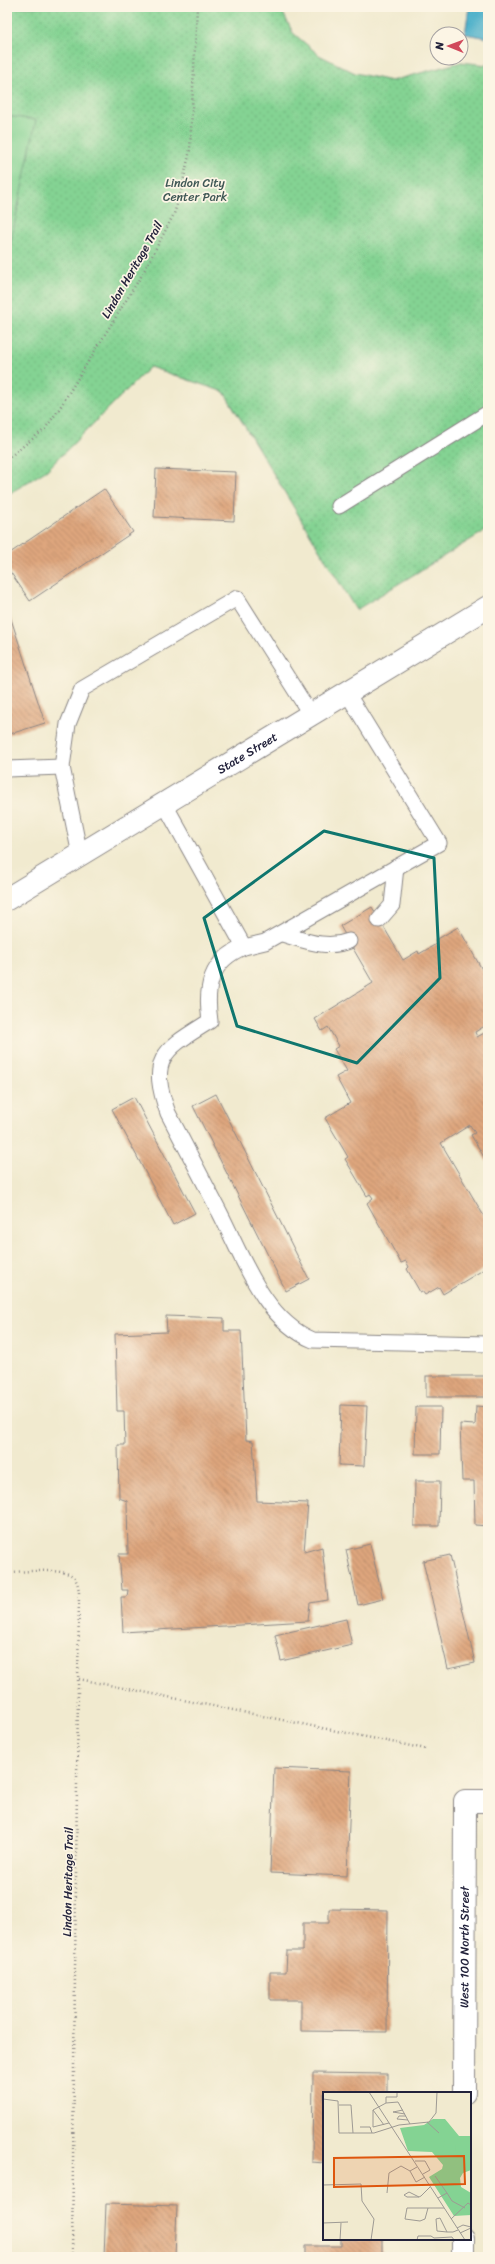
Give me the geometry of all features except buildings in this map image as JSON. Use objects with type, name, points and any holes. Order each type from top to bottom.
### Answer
[{"type":"main road","name":"State Street","points":[[7,899],[488,607]]},
{"type":"main road","name":"West 100 North Street","points":[[464,2092],[465,1801],[488,1801]]},
{"type":"main road","points":[[463,2240],[463,2257]]},
{"type":"lane","points":[[339,506],[488,413]]},
{"type":"lane","points":[[80,855],[62,767],[68,724],[82,689],[237,598],[311,715]]},
{"type":"lane","points":[[347,693],[438,843],[282,934],[265,942],[244,947],[225,958],[215,970],[210,984],[208,996],[210,1021],[171,1046],[162,1059],[159,1075],[161,1094],[168,1113],[254,1280],[267,1300],[289,1326],[300,1335],[313,1340],[488,1344]]},
{"type":"lane","points":[[7,769],[62,767]]},
{"type":"lane","points":[[164,804],[244,947]]},
{"type":"lane","points":[[380,920],[392,905],[396,867]]},
{"type":"lane","points":[[282,934],[325,945],[341,944],[349,941]]},
{"type":"path","name":"Lindon Heritage Trail","points":[[7,459],[45,429],[59,409],[143,273],[174,214],[181,191],[190,150],[197,7]]},
{"type":"path","name":"Lindon Heritage Trail","points":[[7,1572],[62,1573],[72,1576],[77,1581],[79,1592],[80,1679],[72,2257]]},
{"type":"path","points":[[80,1679],[426,1749]]},
{"type":"highlighted area","points":[[324,831],[434,858],[440,978],[357,1063],[237,1026],[204,918]]},
{"type":"green space","name":"Lindon City Center Park","points":[[7,7],[280,7],[293,33],[319,55],[355,73],[391,81],[446,66],[469,66],[469,63],[488,65],[488,529],[356,610],[224,392],[150,367],[47,470],[7,495]]},
{"type":"green space","points":[[7,116],[36,120],[7,260]]},
{"type":"water","points":[[469,7],[488,7],[488,38],[469,35],[469,26],[466,26]]}]
